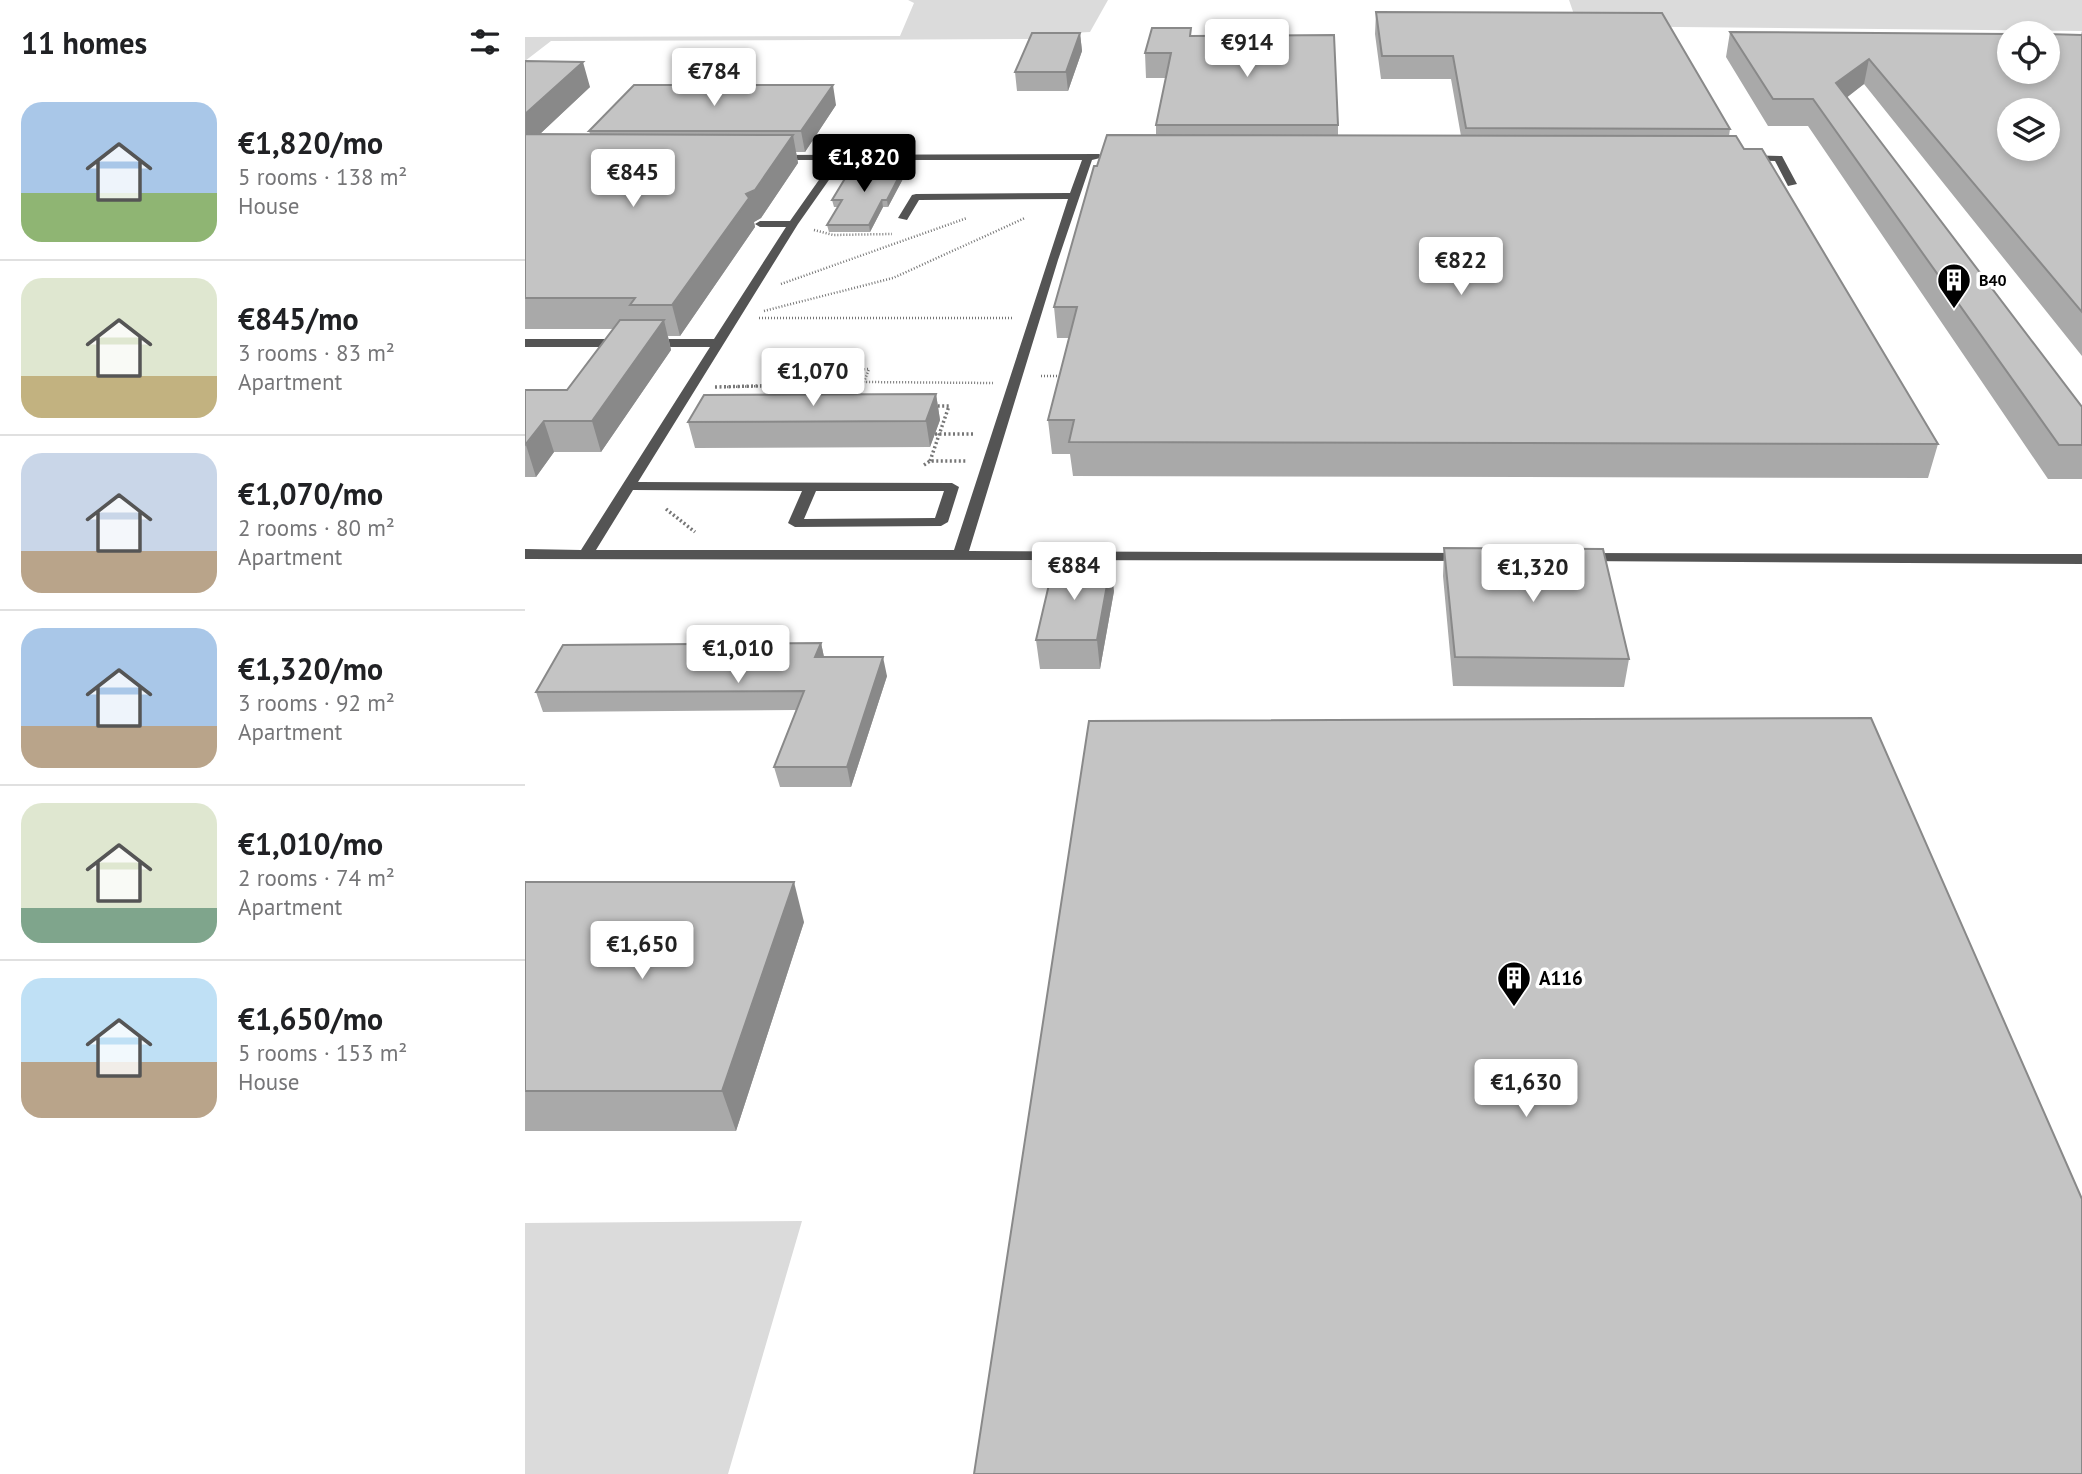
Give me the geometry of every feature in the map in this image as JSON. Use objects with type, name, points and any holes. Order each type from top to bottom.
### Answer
[{"type":"lane","points":[[765,157],[1112,157]]},
{"type":"lane","points":[[585,555],[634,486],[690,388],[750,292],[840,157]]},
{"type":"lane","points":[[960,555],[996,434],[1088,157]]},
{"type":"lane","points":[[1727,158],[1778,158],[1792,184]]},
{"type":"lane","points":[[903,218],[916,197],[1073,199]]},
{"type":"lane","points":[[760,224],[793,224]]},
{"type":"lane","points":[[525,343],[719,343]]},
{"type":"lane","points":[[634,486],[952,487],[941,522],[795,523],[811,487]]},
{"type":"lane","points":[[525,554],[1486,558]]},
{"type":"lane","points":[[1560,558],[2082,559]]},
{"type":"path","points":[[734,318],[893,278],[1007,224],[1073,199]]},
{"type":"path","points":[[750,292],[789,282],[974,215]]},
{"type":"path","points":[[793,224],[833,235],[878,236],[943,227]]},
{"type":"path","points":[[734,318],[1034,318]]},
{"type":"path","points":[[690,388],[841,384],[846,370],[869,369],[864,383],[1014,383]]},
{"type":"path","points":[[764,386],[799,400]]},
{"type":"path","points":[[927,407],[950,406],[937,434],[930,461]]},
{"type":"path","points":[[937,434],[996,434]]},
{"type":"path","points":[[634,486],[722,555]]},
{"type":"shaded area","points":[[908,0],[1108,0],[1090,32],[1052,34],[1040,39],[551,41],[525,61],[525,37],[900,36],[914,3]]},
{"type":"shaded area","points":[[1569,0],[2082,0],[2082,31],[2060,31],[2060,21],[1997,21],[1997,30],[1578,26]]},
{"type":"shaded area","points":[[802,1221],[728,1474],[525,1474],[525,1223]]},
{"type":"building","points":[[1376,12],[1662,13],[1730,129],[1466,128],[1453,56],[1382,56]]},
{"type":"building","points":[[1152,28],[1191,28],[1190,36],[1334,35],[1338,125],[1156,125],[1171,53],[1145,53]]},
{"type":"building","points":[[1730,32],[1997,34],[1997,84],[2060,84],[2060,34],[2082,35],[2082,312],[1869,59],[1836,83],[2082,407],[2082,445],[2059,445],[1813,99],[1773,99]]},
{"type":"building","points":[[1032,33],[1080,33],[1066,72],[1015,72]]},
{"type":"building","points":[[525,61],[583,62],[525,114]]},
{"type":"building","points":[[634,85],[833,85],[801,131],[589,131]]},
{"type":"building","points":[[525,134],[793,135],[755,190],[746,194],[749,198],[672,305],[630,305],[635,298],[525,298]]},
{"type":"building","points":[[1107,135],[1736,136],[1744,149],[1762,149],[1938,444],[1069,442],[1074,420],[1048,420],[1077,307],[1054,307],[1094,166],[1097,166]]},
{"type":"building","points":[[852,167],[904,167],[887,200],[882,200],[869,225],[827,225],[842,200],[832,200]]},
{"type":"building","points":[[620,320],[664,320],[592,421],[544,421],[525,445],[525,390],[567,390]]},
{"type":"building","points":[[936,394],[926,421],[688,422],[704,395]]},
{"type":"building","points":[[1444,548],[1603,549],[1629,659],[1455,657]]},
{"type":"building","points":[[1054,563],[1111,563],[1097,640],[1036,640]]},
{"type":"building","points":[[821,643],[815,657],[883,657],[847,767],[774,767],[804,691],[536,692],[563,645]]},
{"type":"building","name":"A116","points":[[1871,718],[2082,1199],[2082,1474],[974,1474],[1089,721]]},
{"type":"building","points":[[525,882],[794,882],[722,1091],[525,1091]]},
{"type":"place","name":"B40","points":[[1954,310]]},
{"type":"place","name":"A116","points":[[1514,1008]]}]
